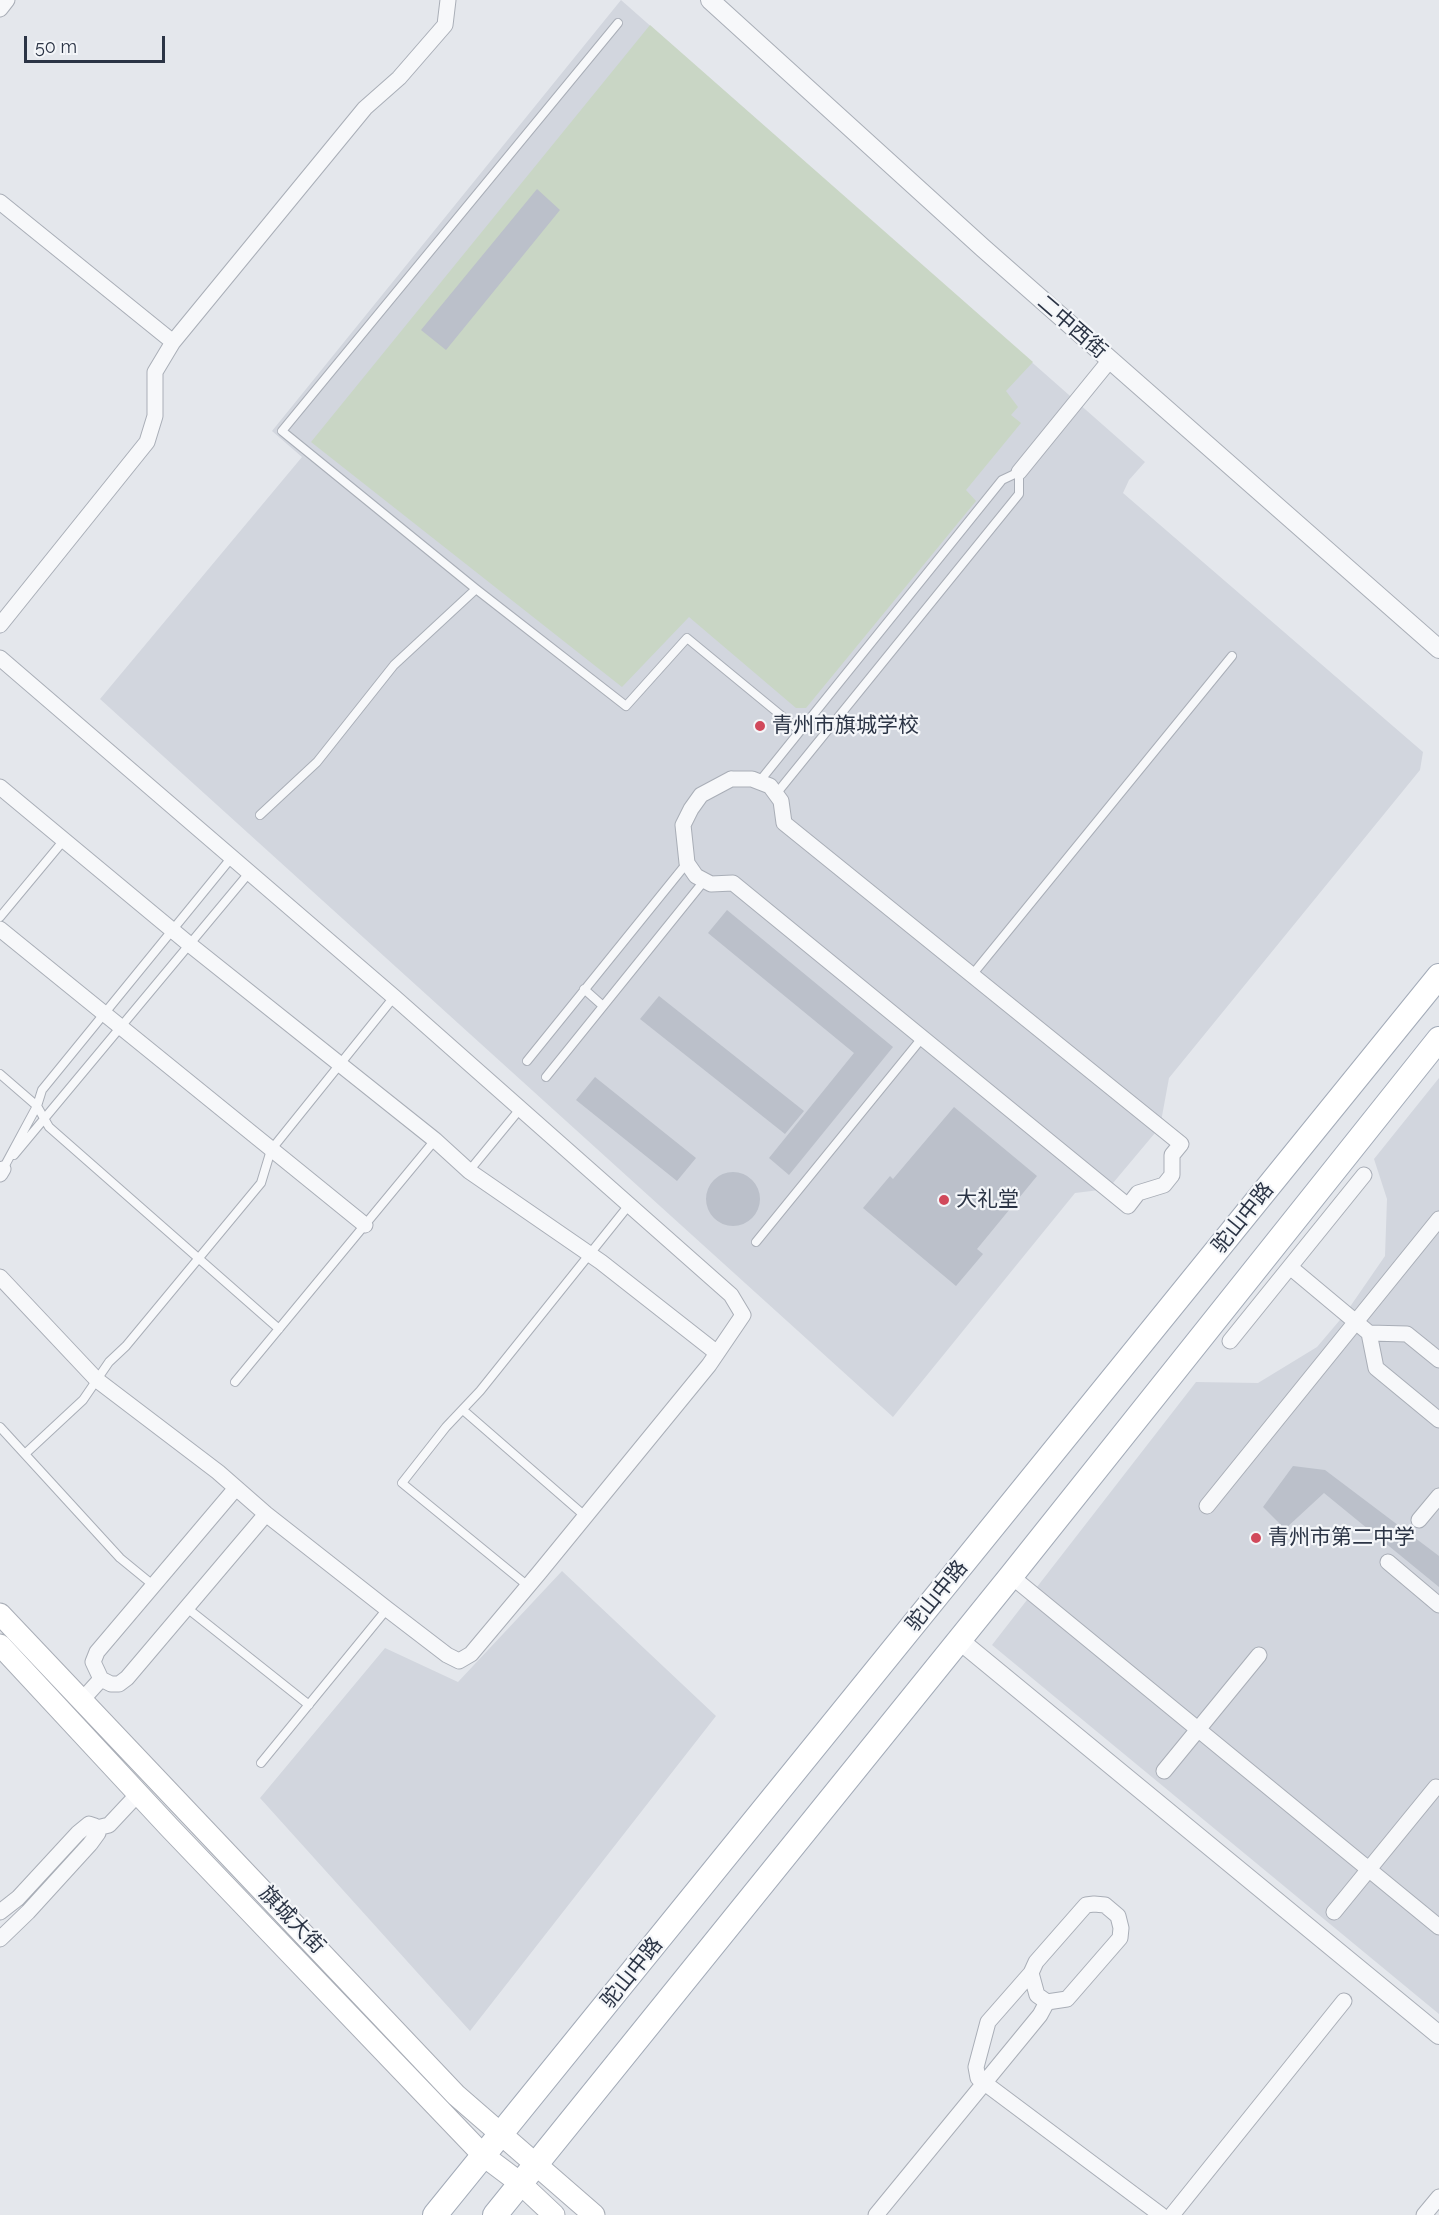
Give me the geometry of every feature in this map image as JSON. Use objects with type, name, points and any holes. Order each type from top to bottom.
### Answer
[{"type":"main road","name":"驼山中路","points":[[435,2215],[1439,976]]},
{"type":"main road","name":"驼山中路","points":[[495,2215],[1011,1576],[1439,1039]]},
{"type":"main road","name":"旗城大街","points":[[0,1614],[456,2095],[594,2215]]},
{"type":"main road","name":"旗城大街","points":[[0,1645],[138,1794],[484,2156],[520,2183],[554,2215]]},
{"type":"street","points":[[0,9],[7,0]]},
{"type":"street","points":[[0,625],[147,442],[155,416],[155,372],[173,342],[365,108],[399,78],[445,25],[448,0]]},
{"type":"street","name":"二中西街","points":[[710,0],[1110,360],[1439,649]]},
{"type":"street","points":[[0,202],[173,342]]},
{"type":"street","points":[[1019,472],[1110,360]]},
{"type":"street","points":[[0,658],[394,997],[731,1295],[744,1315],[717,1353],[528,1586],[471,1654],[459,1661],[447,1655],[387,1609],[97,1380],[0,1278]]},
{"type":"street","points":[[731,779],[759,782],[770,786],[776,794],[780,801],[784,823],[1181,1144],[1172,1155],[1172,1175],[1164,1185],[1138,1193],[1128,1206],[733,883],[711,884],[704,881],[687,863],[683,825],[691,809],[701,795],[731,779]]},
{"type":"street","points":[[0,787],[189,944],[435,1140],[469,1171],[601,1262],[717,1353]]},
{"type":"street","points":[[0,929],[364,1225]]},
{"type":"street","points":[[1230,1341],[1364,1175]]},
{"type":"street","points":[[1207,1506],[1439,1219]]},
{"type":"street","points":[[1290,1267],[1369,1334],[1407,1334],[1439,1360]]},
{"type":"street","points":[[1369,1334],[1376,1368],[1439,1420]]},
{"type":"street","points":[[236,1488],[97,1652],[93,1662],[101,1679],[111,1684],[119,1684],[128,1678],[266,1514]]},
{"type":"street","points":[[1419,1520],[1439,1496]]},
{"type":"street","points":[[1388,1562],[1439,1605]]},
{"type":"street","points":[[1011,1576],[1439,1927]]},
{"type":"street","points":[[959,1640],[1439,2036]]},
{"type":"street","points":[[1164,1771],[1259,1655]]},
{"type":"street","points":[[82,1700],[101,1679]]},
{"type":"street","points":[[1334,1912],[1436,1787]]},
{"type":"street","points":[[97,1828],[109,1825],[138,1794]]},
{"type":"street","points":[[0,1912],[18,1898],[86,1826],[93,1824],[97,1828],[98,1833],[90,1844],[0,1939]]},
{"type":"street","points":[[1031,1973],[1037,1995],[1047,2002],[1067,1999],[1120,1938],[1121,1928],[1118,1916],[1105,1905],[1086,1905],[988,2022],[976,2067],[978,2078],[1161,2215]]},
{"type":"street","points":[[1172,2215],[1344,2001]]},
{"type":"street","points":[[876,2215],[1040,2015],[1047,2002]]},
{"type":"street","points":[[1424,2215],[1439,2198]]},
{"type":"lane","points":[[618,23],[282,431],[476,589],[626,706],[687,638],[800,731]]},
{"type":"lane","points":[[759,782],[1002,480],[1019,472],[1019,494],[776,794]]},
{"type":"lane","points":[[260,815],[317,762],[394,665],[476,589]]},
{"type":"lane","points":[[972,975],[1232,656]]},
{"type":"lane","points":[[0,917],[64,840]]},
{"type":"lane","points":[[2,1171],[37,1106],[42,1090],[232,857]]},
{"type":"lane","points":[[527,1061],[687,863]]},
{"type":"lane","points":[[2,1171],[249,873]]},
{"type":"lane","points":[[546,1077],[704,881]]},
{"type":"lane","points":[[584,989],[603,1006]]},
{"type":"lane","points":[[26,1453],[83,1400],[97,1380],[261,1183],[271,1150],[394,997]]},
{"type":"lane","points":[[756,1242],[922,1038]]},
{"type":"lane","points":[[0,1074],[37,1106],[49,1127],[200,1257],[209,1268],[279,1329]]},
{"type":"lane","points":[[469,1171],[520,1109]]},
{"type":"lane","points":[[235,1382],[435,1140]]},
{"type":"lane","points":[[528,1586],[402,1483],[629,1205]]},
{"type":"lane","points":[[462,1410],[585,1516]]},
{"type":"lane","points":[[0,1427],[120,1558],[153,1585]]},
{"type":"lane","points":[[187,1608],[309,1704]]},
{"type":"lane","points":[[261,1763],[387,1609]]},
{"type":"shaded area","name":"青州市旗城学校","points":[[621,0],[1145,462],[1129,480],[1123,493],[1423,752],[1420,770],[1169,1078],[1160,1127],[1108,1189],[1075,1193],[893,1417],[100,699],[302,457],[272,431]]},
{"type":"shaded area","name":"青州市第二中学","points":[[1439,1078],[1439,2014],[992,1645],[1196,1382],[1258,1383],[1317,1347],[1345,1314],[1385,1256],[1387,1199],[1374,1159]]},
{"type":"shaded area","points":[[562,1571],[716,1716],[470,2031],[260,1798],[385,1648],[458,1682]]},
{"type":"green space","points":[[650,25],[1033,362],[1006,391],[1018,407],[1011,415],[1021,423],[966,490],[976,501],[806,708],[796,708],[689,617],[622,687],[311,442]]},
{"type":"building","points":[[537,189],[560,210],[446,350],[421,330]]},
{"type":"building","points":[[727,910],[893,1047],[789,1175],[769,1158],[854,1053],[708,933]]},
{"type":"building","points":[[659,996],[804,1111],[785,1134],[640,1019]]},
{"type":"building","points":[[595,1077],[696,1158],[677,1181],[576,1100]]},
{"type":"building","name":"大礼堂","points":[[954,1107],[1037,1176],[977,1249],[983,1254],[956,1286],[863,1208],[890,1176],[893,1179]]},
{"type":"building","points":[[733,1172],[743,1174],[752,1180],[758,1189],[760,1199],[758,1209],[752,1218],[743,1224],[733,1226],[723,1224],[714,1218],[708,1209],[706,1199],[708,1189],[714,1180],[723,1174]]},
{"type":"building","points":[[1293,1466],[1325,1470],[1439,1556],[1439,1587],[1324,1493],[1285,1529],[1263,1507]]},
{"type":"place","name":"青州市旗城学校","points":[[760,726]]},
{"type":"place","name":"大礼堂","points":[[944,1200]]},
{"type":"place","name":"青州市第二中学","points":[[1256,1538]]}]
